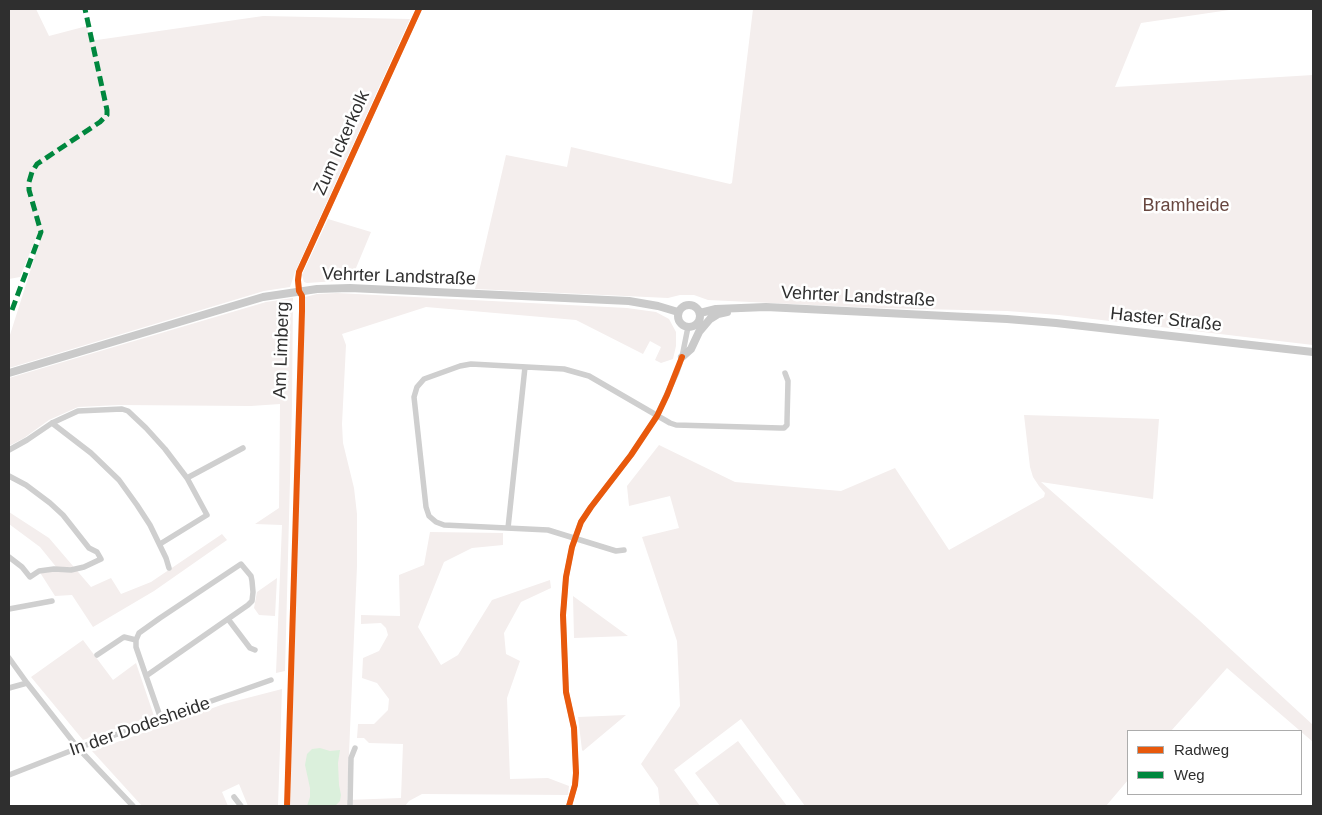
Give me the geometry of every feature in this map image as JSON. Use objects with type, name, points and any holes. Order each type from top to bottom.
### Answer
[{"type":"main road","name":"Vehrter Landstraße","points":[[9,373],[248,301],[299,291],[343,288],[614,300],[658,306],[678,312]]},
{"type":"main road","points":[[691,305],[697,308],[700,313],[700,318],[693,326],[682,325],[678,319],[678,312],[682,307],[691,305]]},
{"type":"main road","points":[[682,357],[691,349],[699,332],[710,319],[733,308]]},
{"type":"main road","name":"Vehrter Landstraße","points":[[700,313],[716,309],[775,308],[1016,323]]},
{"type":"main road","name":"Haster Straße","points":[[1016,323],[1056,323],[1313,352]]},
{"type":"street","name":"Zum Ickerkolk","points":[[299,291],[298,280],[300,272],[419,9]]},
{"type":"street","points":[[569,806],[575,785],[576,773],[574,728],[566,692],[563,614],[566,578],[575,538],[581,522],[590,507],[631,455],[656,416],[667,395],[682,357],[688,327]]},
{"type":"street","points":[[624,550],[616,551],[548,530],[444,525],[436,522],[429,516],[426,507],[414,397],[417,387],[424,380],[460,366],[472,364],[564,369],[589,376],[656,416],[676,425],[784,428],[787,422],[788,381],[785,373]]},
{"type":"street","points":[[508,528],[525,367]]},
{"type":"street","points":[[9,450],[52,423],[78,411],[122,409],[128,411],[166,449],[187,478],[207,515],[160,544]]},
{"type":"street","points":[[52,423],[91,453],[119,480],[137,505],[160,544],[169,568]]},
{"type":"street","points":[[187,478],[244,448]]},
{"type":"street","points":[[9,476],[26,485],[50,504],[90,548],[98,552],[101,559],[84,567],[71,570],[54,568],[39,571],[30,576],[9,557]]},
{"type":"street","points":[[146,676],[252,601],[252,581],[241,564],[139,633],[136,647],[146,676],[161,719]]},
{"type":"street","points":[[9,609],[52,601]]},
{"type":"street","points":[[228,619],[250,648],[255,650]]},
{"type":"street","points":[[97,655],[124,637],[136,640]]},
{"type":"street","points":[[9,658],[27,684],[78,748],[133,806]]},
{"type":"street","name":"In der Dodesheide","points":[[9,775],[78,748],[271,680]]},
{"type":"street","points":[[9,688],[27,684]]},
{"type":"street","points":[[350,806],[351,758],[355,748]]},
{"type":"street","points":[[234,797],[241,806]]},
{"type":"green space","points":[[9,9],[36,9],[49,36],[87,26],[90,41],[263,16],[410,19],[295,272],[290,287],[264,291],[9,368],[9,338],[42,234],[38,233],[20,277],[9,279]]},
{"type":"green space","name":"Bramheide","points":[[753,9],[1236,9],[1141,23],[1115,87],[1313,75],[1313,345],[1059,315],[1007,311],[877,308],[708,300],[694,295],[680,295],[668,298],[475,289],[506,155],[567,167],[571,147],[732,183]]},
{"type":"green space","points":[[328,219],[371,232],[351,280],[304,282],[302,275]]},
{"type":"green space","points":[[337,293],[627,308],[656,312],[669,319],[676,332],[676,346],[673,359],[661,363],[655,360],[661,347],[650,341],[643,354],[576,320],[426,307],[342,334],[346,345],[342,424],[343,443],[354,488],[357,514],[357,566],[347,800],[401,798],[403,744],[369,743],[364,738],[357,738],[358,724],[374,724],[388,710],[389,699],[377,683],[362,678],[363,658],[379,651],[388,635],[386,628],[381,623],[361,624],[361,615],[400,616],[399,575],[424,565],[430,532],[503,533],[503,545],[472,548],[444,562],[418,627],[441,665],[458,655],[492,600],[550,580],[551,588],[521,602],[504,633],[506,654],[520,661],[507,698],[510,779],[548,778],[569,786],[568,795],[422,794],[409,801],[405,806],[290,806],[305,297]]},
{"type":"green space","points":[[293,298],[285,671],[276,673],[282,525],[255,524],[279,508],[280,404],[251,406],[119,405],[78,407],[49,420],[9,446],[9,378],[266,302]]},
{"type":"green space","points":[[1024,415],[1159,419],[1153,499],[1041,482],[1199,620],[1313,725],[1313,742],[1302,733],[1302,730],[1299,730],[1227,668],[1172,730],[1127,730],[1127,781],[1106,806],[805,806],[741,719],[674,770],[700,806],[660,806],[658,788],[641,764],[680,706],[677,641],[642,537],[679,528],[670,496],[629,506],[627,486],[659,445],[735,482],[841,491],[895,468],[949,550],[1044,497],[1045,493],[1033,477],[1030,467]]},
{"type":"green space","points":[[9,512],[49,538],[91,587],[111,578],[121,594],[151,582],[222,534],[227,540],[154,591],[93,627],[72,595],[55,596],[39,571],[57,568],[40,547],[9,524]]},
{"type":"green space","points":[[277,578],[275,616],[259,615],[254,608],[257,592]]},
{"type":"green space","points":[[573,596],[628,636],[574,638]]},
{"type":"green space","points":[[83,640],[113,680],[136,663],[154,716],[83,740],[31,677]]},
{"type":"green space","points":[[282,689],[278,806],[248,806],[239,784],[222,792],[228,806],[142,806],[92,751],[224,704]]},
{"type":"green space","points":[[626,715],[583,751],[582,750],[578,717]]},
{"type":"green space","points":[[738,741],[787,806],[720,806],[695,773]]},
{"type":"shaded area","points":[[320,748],[330,751],[340,750],[338,763],[341,795],[340,801],[335,806],[307,806],[310,788],[305,765],[307,754],[312,749]]},
{"type":"marked path","points":[[12,310],[41,232],[29,190],[32,172],[37,164],[100,122],[107,115],[85,9]]},
{"type":"cycle path","name":"Am Limberg","points":[[287,806],[302,311],[302,296],[299,291],[298,280],[299,272],[419,9]]},
{"type":"cycle path","points":[[569,806],[575,785],[576,773],[574,728],[566,692],[563,615],[566,577],[572,547],[581,522],[631,455],[657,416],[682,357]]}]
